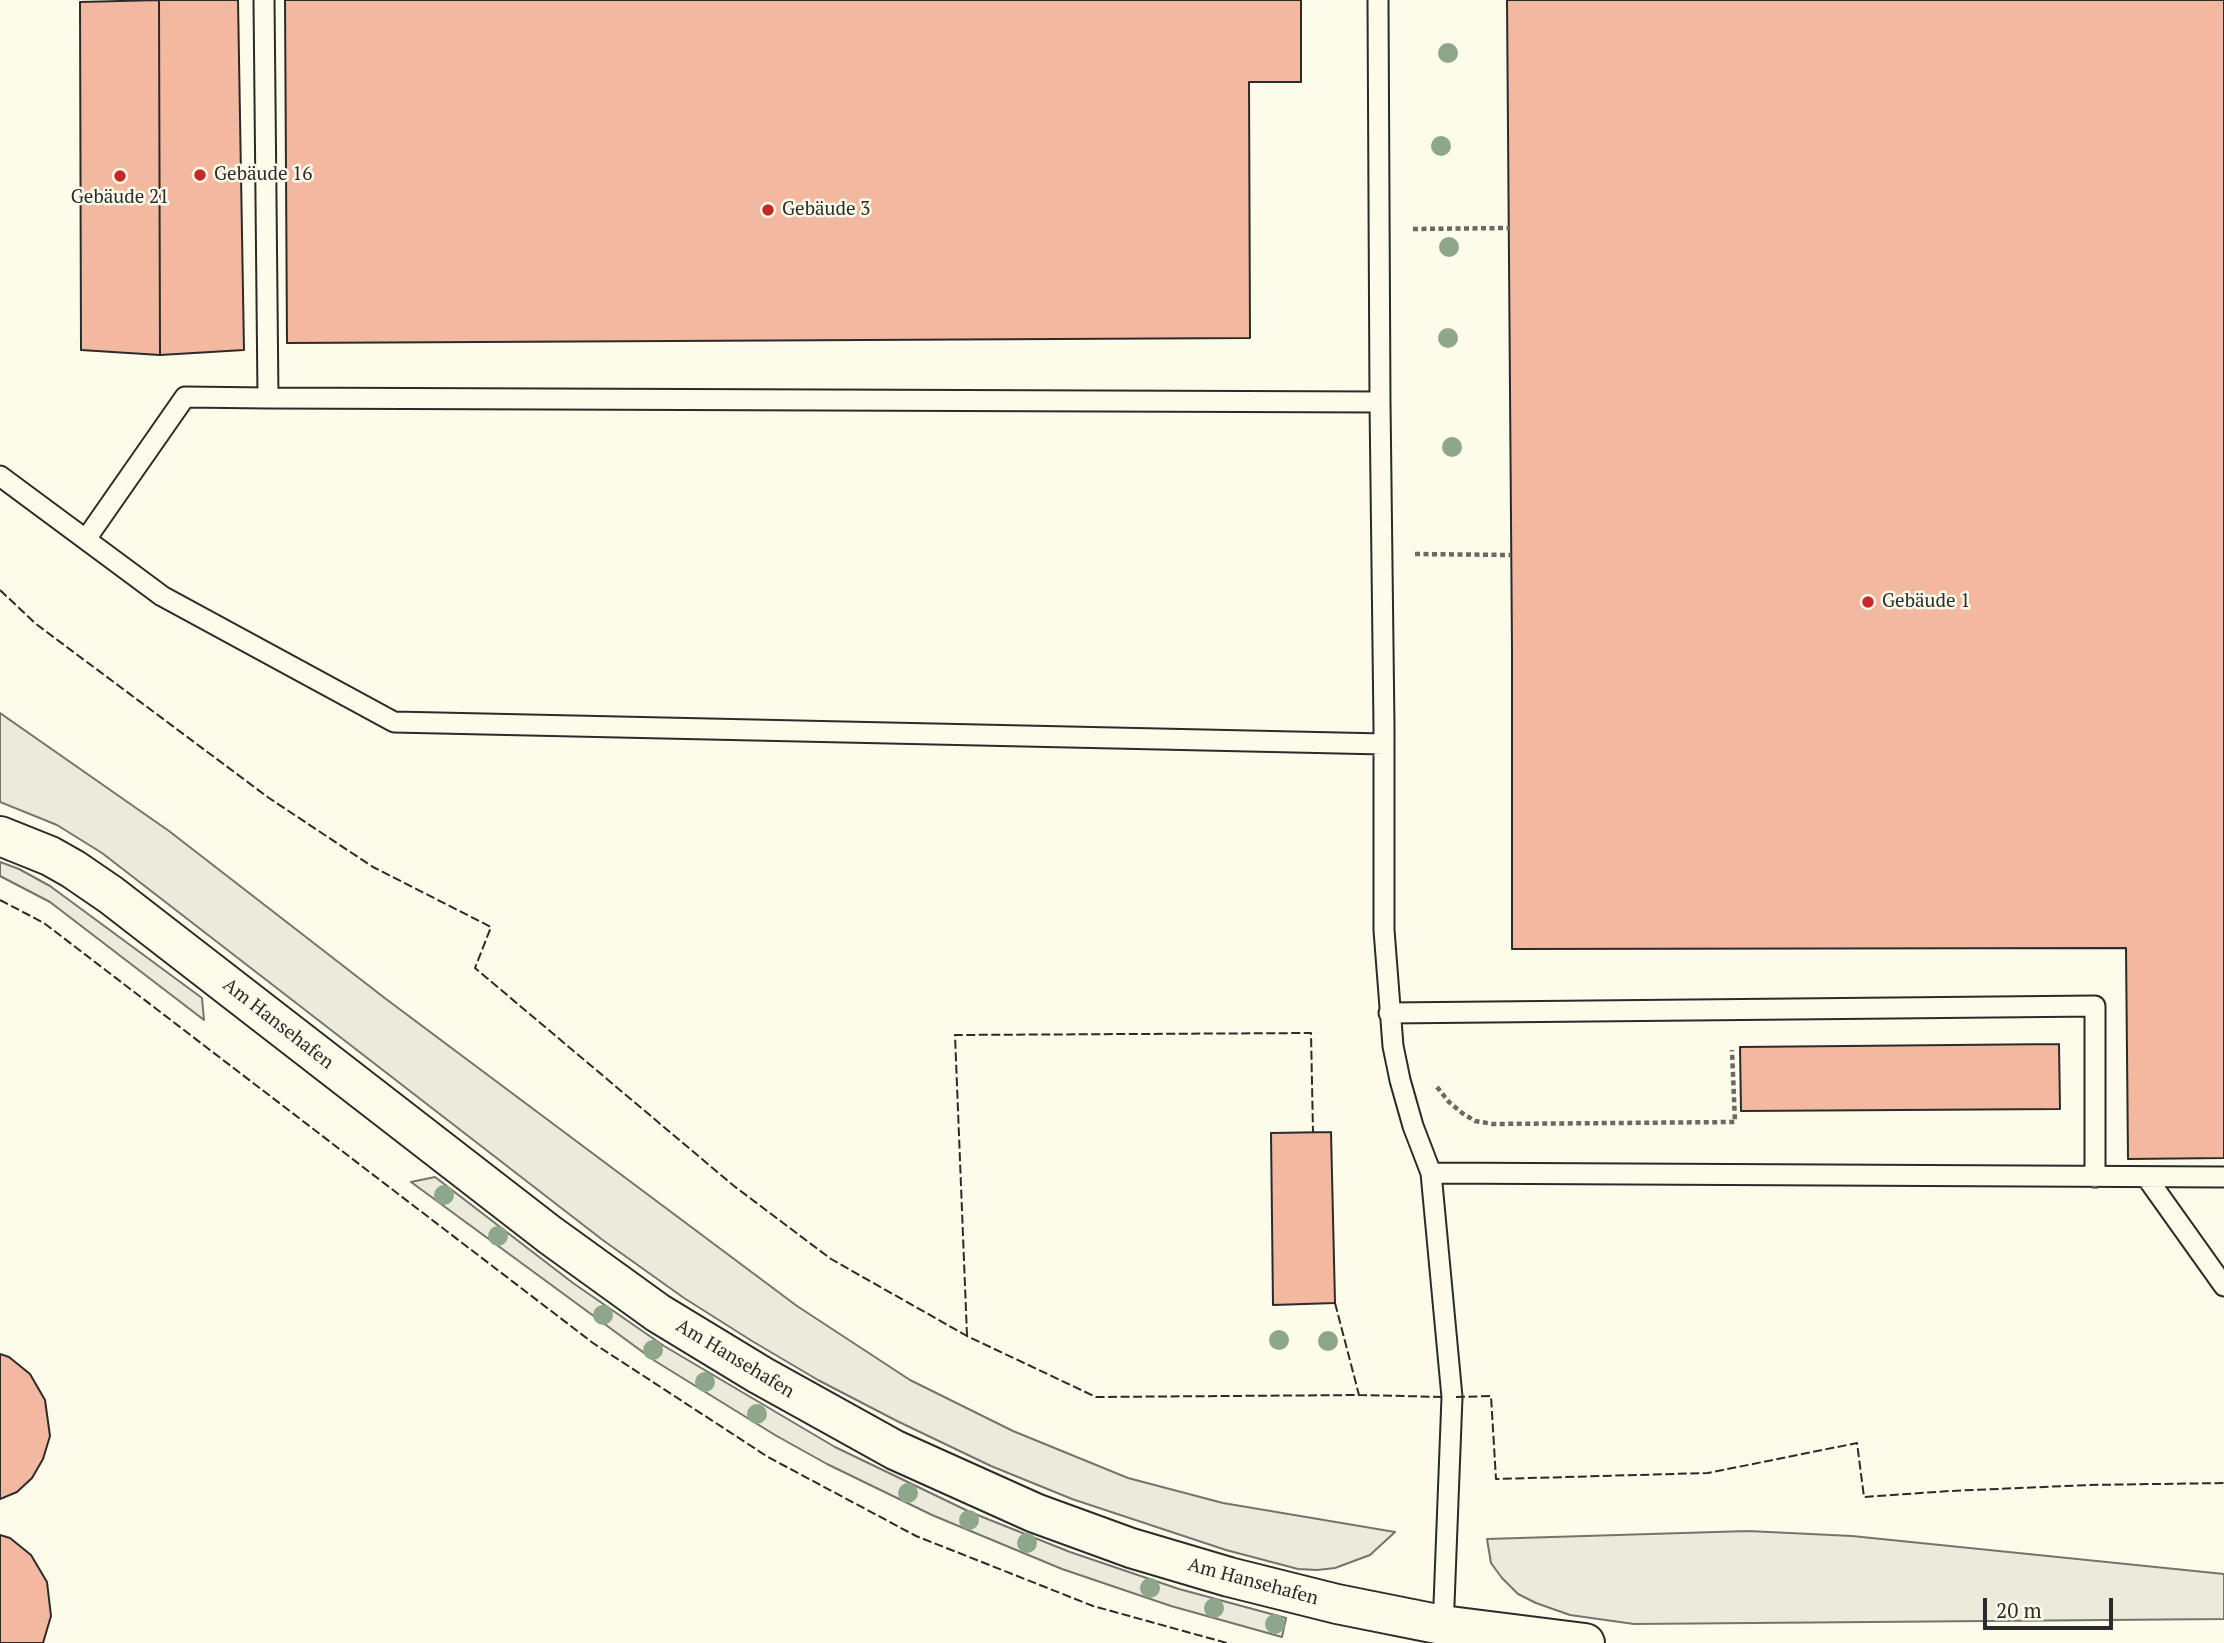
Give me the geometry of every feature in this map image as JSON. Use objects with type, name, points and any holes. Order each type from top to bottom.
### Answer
[{"type":"street","name":"Am Hansehafen","points":[[0,836],[24,844],[72,869],[121,902],[550,1235],[659,1312],[760,1375],[895,1450],[1035,1513],[1131,1548],[1284,1592],[1443,1634],[1585,1643]]},
{"type":"lane","points":[[264,0],[268,398]]},
{"type":"lane","points":[[1378,0],[1384,930],[1389,1013],[1400,1080],[1431,1173],[1451,1397],[1443,1634]]},
{"type":"lane","points":[[86,539],[185,397],[1380,402]]},
{"type":"lane","points":[[0,476],[162,596],[394,722],[1384,744]]},
{"type":"lane","points":[[1389,1013],[2095,1006],[2095,1177]]},
{"type":"lane","points":[[1431,1173],[2224,1177]]},
{"type":"lane","points":[[2147,1178],[2224,1286]]},
{"type":"path","points":[[1413,216],[1413,242]]},
{"type":"path","points":[[1413,229],[1509,228]]},
{"type":"path","points":[[1415,541],[1415,554],[1511,555]]},
{"type":"path","points":[[1434,1081],[1449,1102],[1462,1113],[1475,1121],[1493,1124],[1735,1122],[1732,1050]]},
{"type":"shaded area","points":[[0,713],[169,831],[386,999],[797,1306],[910,1380],[1013,1431],[1128,1478],[1223,1503],[1395,1532],[1370,1555],[1335,1568],[1298,1569],[1226,1550],[1072,1499],[991,1466],[818,1380],[684,1298],[604,1241],[102,853],[57,825],[0,802]]},
{"type":"shaded area","points":[[0,862],[50,886],[202,998],[204,1020],[50,902],[0,876]]},
{"type":"shaded area","points":[[435,1177],[573,1283],[664,1346],[835,1447],[970,1512],[1070,1552],[1179,1589],[1286,1618],[1282,1637],[1171,1606],[1062,1569],[932,1515],[827,1464],[655,1361],[411,1182]]},
{"type":"shaded area","points":[[1748,1531],[1852,1536],[2224,1574],[2224,1619],[1634,1624],[1570,1615],[1518,1594],[1491,1563],[1487,1539]]},
{"type":"building","name":"Gebäude 21","points":[[159,0],[160,355],[81,350],[80,2]]},
{"type":"building","name":"Gebäude 16","points":[[159,0],[238,0],[244,350],[160,355]]},
{"type":"building","name":"Gebäude 3","points":[[285,0],[1301,0],[1301,82],[1249,82],[1250,338],[287,343]]},
{"type":"building","name":"Gebäude 1","points":[[1507,0],[2224,0],[2224,1158],[2128,1159],[2126,948],[1512,949]]},
{"type":"building","points":[[2059,1044],[2060,1109],[1741,1111],[1740,1047]]},
{"type":"building","points":[[1331,1132],[1335,1303],[1273,1305],[1271,1133]]},
{"type":"building","points":[[0,1354],[9,1357],[30,1374],[45,1400],[50,1436],[43,1459],[32,1478],[17,1492],[0,1499]]},
{"type":"building","points":[[0,1535],[10,1538],[31,1555],[47,1582],[51,1616],[43,1643],[0,1643]]},
{"type":"fence","points":[[0,590],[36,624],[269,798],[373,867],[491,927],[475,968],[734,1186],[831,1259],[967,1336],[1096,1397],[1445,1397]]},
{"type":"fence","points":[[0,900],[44,923],[593,1343],[768,1457],[916,1536],[1093,1606],[1227,1643]]},
{"type":"fence","points":[[967,1336],[955,1035],[1311,1033],[1313,1132]]},
{"type":"fence","points":[[1335,1303],[1359,1395]]},
{"type":"fence","points":[[1456,1397],[1491,1396],[1496,1479],[1708,1473],[1857,1443],[1864,1497],[2089,1485],[2224,1483]]},
{"type":"place","name":"Gebäude 16","points":[[200,175]]},
{"type":"place","name":"Gebäude 21","points":[[120,176]]},
{"type":"place","name":"Gebäude 3","points":[[768,210]]},
{"type":"place","name":"Gebäude 1","points":[[1868,602]]}]
